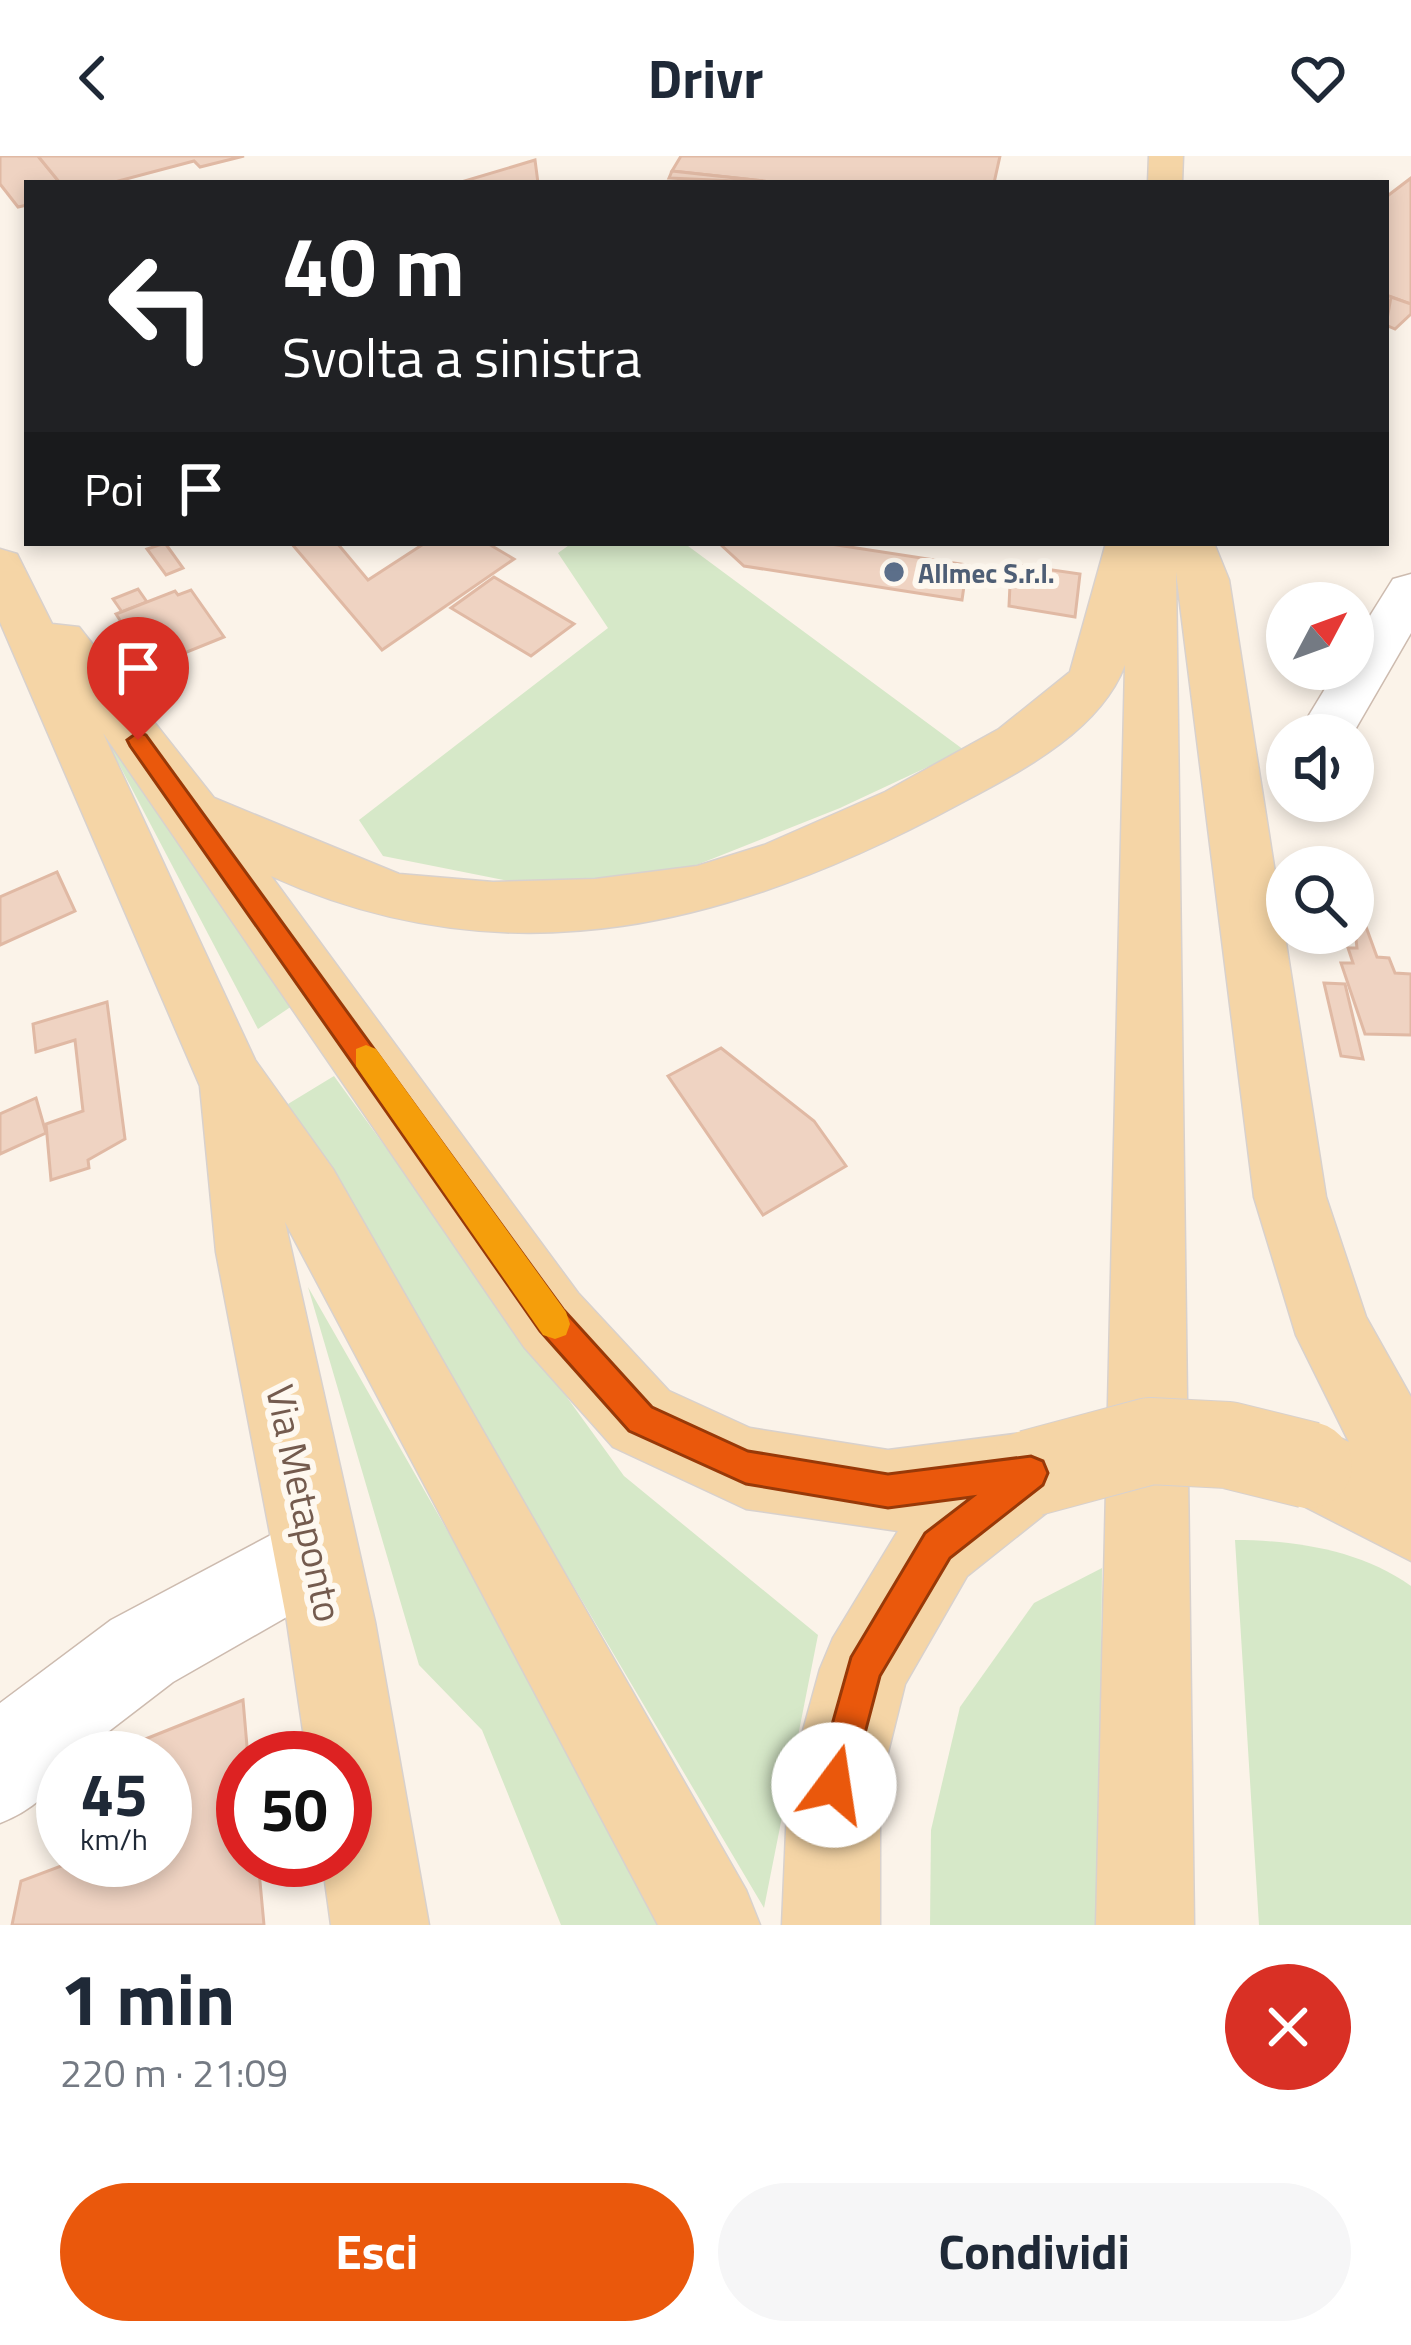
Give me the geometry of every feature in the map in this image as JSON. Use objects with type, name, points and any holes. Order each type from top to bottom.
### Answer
[{"type":"main road","points":[[194,813],[305,865],[421,903],[568,906],[702,889],[823,843],[1011,751],[1089,686],[1127,546]]},
{"type":"main road","points":[[1145,1925],[1152,546]]},
{"type":"main road","points":[[1191,546],[1204,580],[1290,1196],[1334,1335],[1411,1477]]},
{"type":"main road","points":[[0,561],[194,813],[551,1320],[641,1419],[746,1468],[888,1491],[1031,1473],[1150,1441],[1228,1444],[1309,1465],[1411,1520]]},
{"type":"main road","points":[[0,561],[231,1081],[308,1193],[711,1925]]},
{"type":"main road","name":"Via Metaponto","points":[[231,1081],[254,1252],[316,1553],[380,1925]]},
{"type":"main road","points":[[831,1925],[834,1785],[864,1670],[938,1546],[1031,1473]]},
{"type":"street","points":[[1337,714],[1411,590]]},
{"type":"street","points":[[0,1777],[11,1754],[113,1669],[316,1553]]},
{"type":"green space","points":[[568,546],[688,546],[964,750],[840,808],[684,870],[534,886],[383,856],[359,820],[608,628],[558,553]]},
{"type":"green space","points":[[101,730],[292,1006],[258,1029]]},
{"type":"green space","points":[[334,1076],[624,1476],[818,1635],[764,1908],[288,1104]]},
{"type":"green space","points":[[308,1287],[673,1925],[561,1925],[482,1730],[419,1665]]},
{"type":"green space","points":[[1235,1540],[1326,1549],[1371,1564],[1411,1586],[1411,1925],[1259,1925]]},
{"type":"green space","points":[[1102,1568],[1099,1925],[930,1925],[931,1830],[960,1707],[1034,1603]]},
{"type":"building","points":[[0,156],[38,156],[58,180],[24,180],[24,206],[18,207],[0,184]]},
{"type":"building","points":[[38,156],[244,156],[200,167],[194,161],[122,180],[58,180]]},
{"type":"building","points":[[681,156],[1000,156],[995,180],[754,180],[672,171]]},
{"type":"building","points":[[535,160],[538,180],[468,180]]},
{"type":"building","points":[[672,171],[754,180],[714,180],[669,178]]},
{"type":"building","points":[[1411,178],[1411,304],[1389,296],[1389,195]]},
{"type":"building","points":[[1391,297],[1411,304],[1411,314],[1395,329],[1389,326]]},
{"type":"building","points":[[167,546],[183,568],[166,575],[147,549]]},
{"type":"building","points":[[294,546],[340,546],[368,580],[420,546],[492,546],[514,559],[382,650]]},
{"type":"building","points":[[722,546],[844,546],[967,565],[962,600],[744,566]]},
{"type":"building","points":[[1011,564],[1080,574],[1075,617],[1009,606]]},
{"type":"building","points":[[494,577],[574,624],[531,656],[451,608]]},
{"type":"building","points":[[138,589],[147,602],[122,612],[113,599]]},
{"type":"building","points":[[191,590],[224,637],[150,667],[116,614],[175,591],[178,595]]},
{"type":"building","points":[[57,872],[75,911],[0,945],[0,897]]},
{"type":"building","points":[[1374,949],[1377,957],[1389,958],[1395,973],[1411,974],[1411,1035],[1365,1034],[1341,963],[1353,963],[1350,954],[1374,954]]},
{"type":"building","points":[[1324,983],[1345,984],[1363,1059],[1341,1056]]},
{"type":"building","points":[[107,1002],[125,1139],[88,1160],[89,1168],[51,1180],[46,1124],[83,1111],[75,1040],[36,1052],[33,1024]]},
{"type":"building","points":[[721,1048],[814,1121],[846,1166],[763,1215],[668,1076]]},
{"type":"building","points":[[36,1098],[46,1133],[0,1154],[0,1114]]},
{"type":"building","points":[[243,1700],[246,1731],[216,1731],[216,1887],[260,1887],[264,1925],[12,1925],[21,1881],[36,1875],[36,1887],[192,1887],[192,1731],[166,1731]]},
{"type":"slow traffic","points":[[366,1057],[555,1324]]},
{"type":"place","name":"Allmec S.r.l.","points":[[894,572]]},
{"type":"route","points":[[138,740],[551,1320],[641,1419],[746,1468],[888,1491],[1031,1473],[938,1546],[864,1670],[834,1785]]}]
